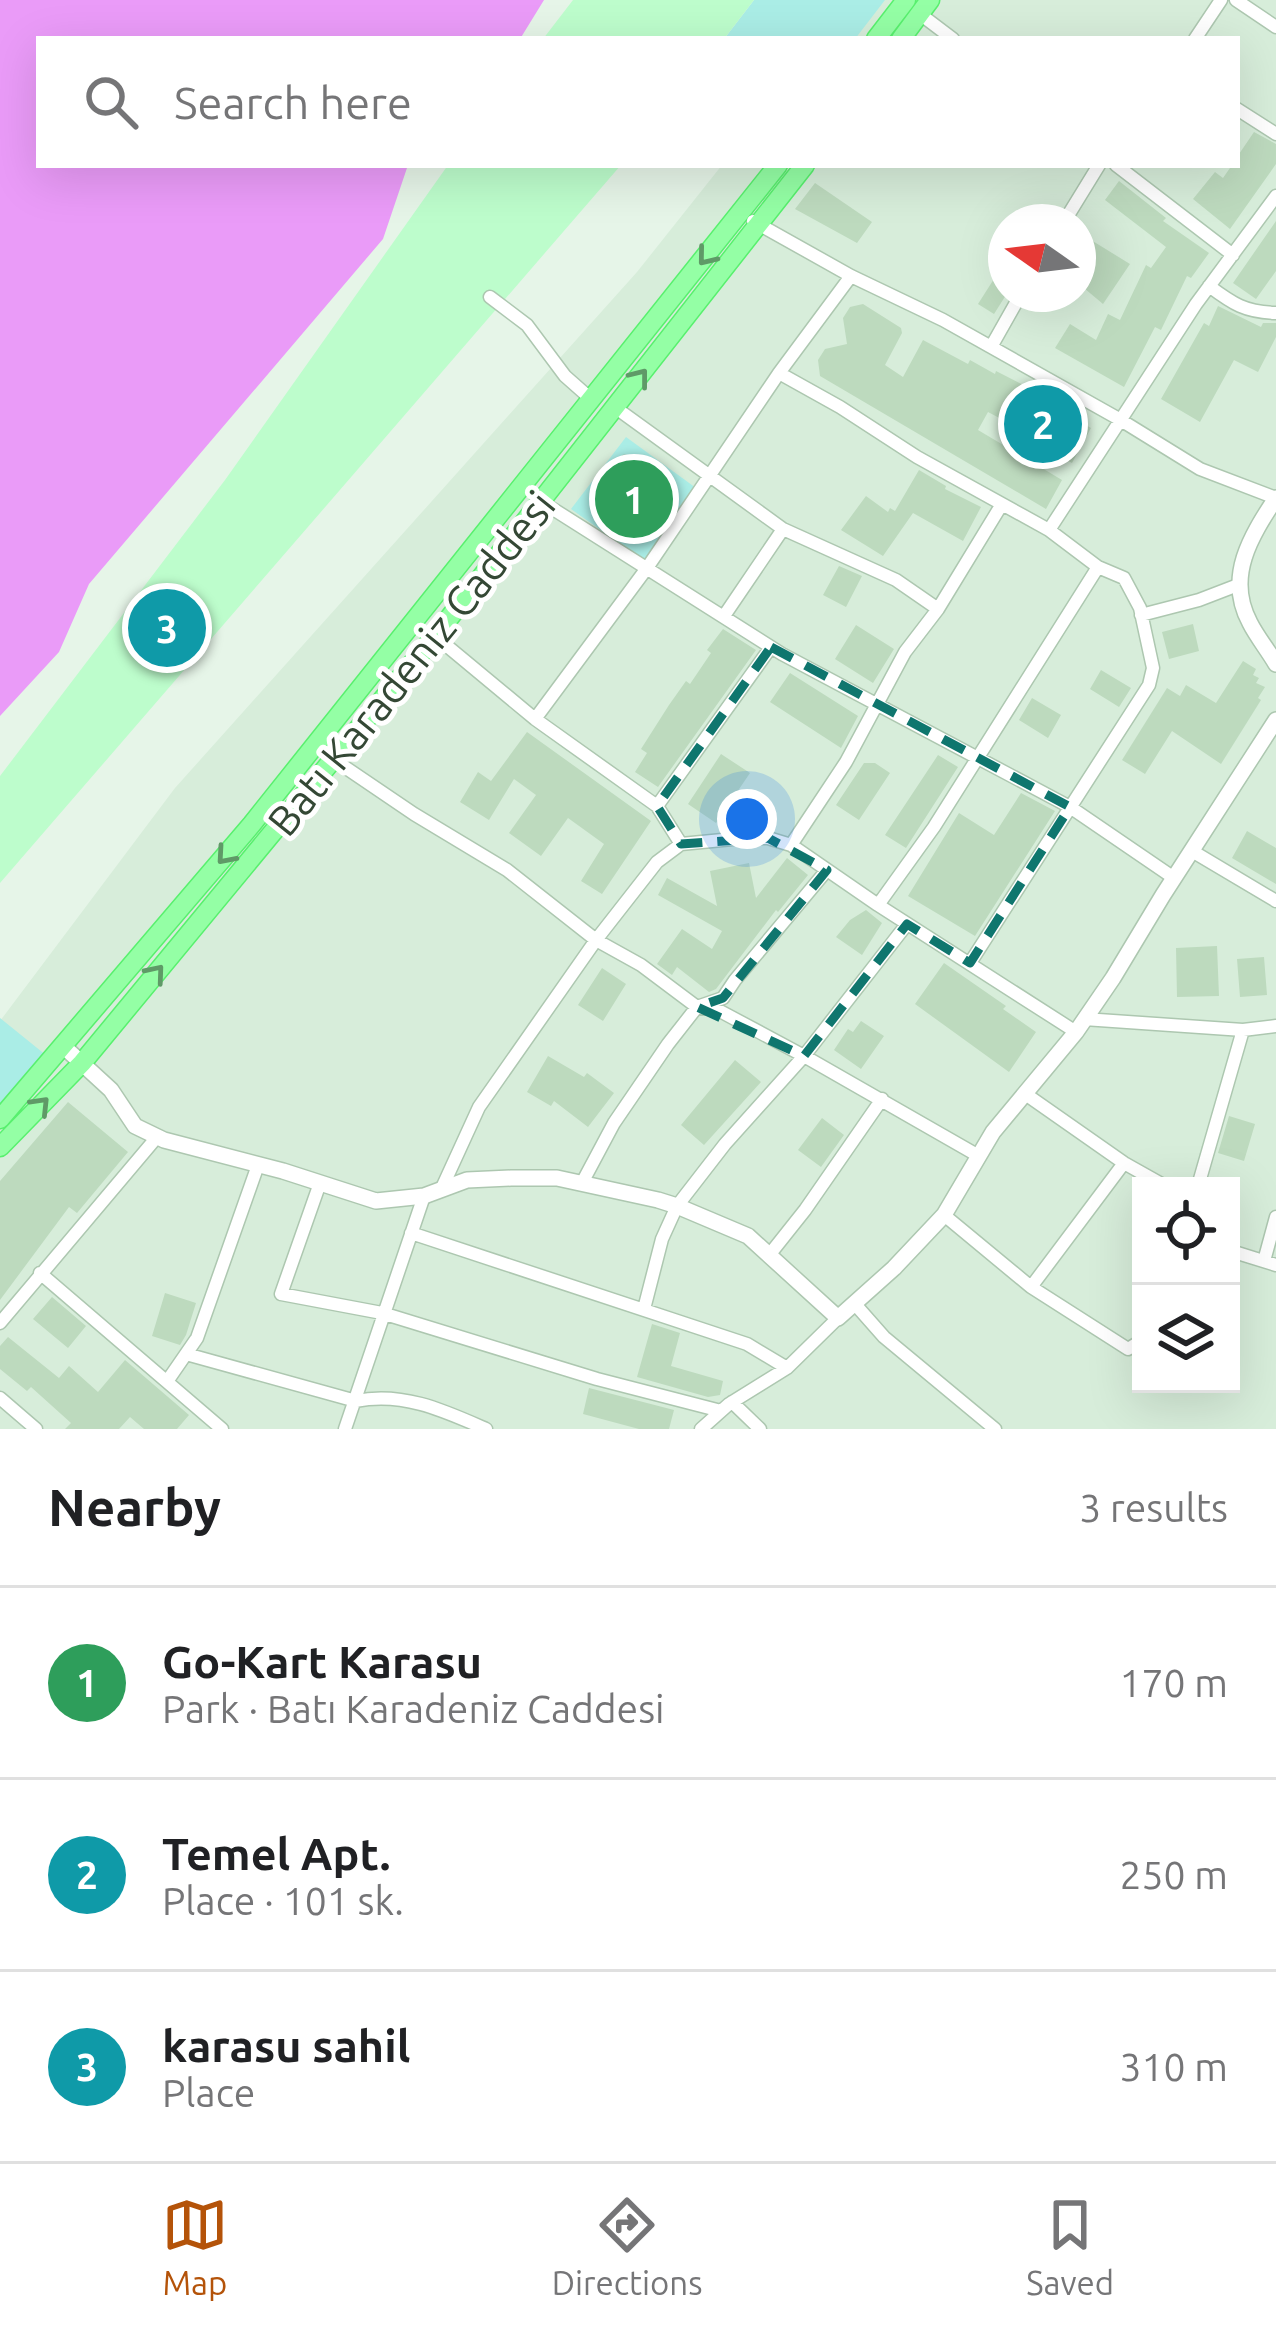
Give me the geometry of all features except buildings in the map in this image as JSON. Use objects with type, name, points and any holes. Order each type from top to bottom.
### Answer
[{"type":"main road","points":[[880,36],[919,5]]},
{"type":"main road","points":[[903,36],[919,5]]},
{"type":"main road","name":"Batı Karadeniz Caddesi","points":[[0,1119],[316,746],[776,168]]},
{"type":"main road","name":"Batı Karadeniz Caddesi","points":[[0,1147],[82,1064],[334,760],[803,168]]},
{"type":"street","points":[[1197,36],[1220,0]]},
{"type":"street","points":[[1236,0],[1276,27]]},
{"type":"street","points":[[919,5],[950,36]]},
{"type":"street","points":[[1240,112],[1276,134]]},
{"type":"street","points":[[1075,204],[1098,168]]},
{"type":"street","points":[[1120,168],[1232,255]]},
{"type":"street","points":[[1048,530],[1209,286],[1276,196]]},
{"type":"street","points":[[740,214],[851,276],[944,320],[1200,469],[1276,498],[1247,542],[1238,585],[1248,620],[1276,664]]},
{"type":"street","points":[[535,719],[851,276]]},
{"type":"street","points":[[1209,286],[1233,304],[1276,313]]},
{"type":"street","points":[[490,297],[527,325],[565,376],[592,399]]},
{"type":"street","points":[[991,347],[1011,312]]},
{"type":"street","points":[[779,373],[1048,530],[1098,567],[1124,578],[1141,615],[1153,668],[1149,686],[970,963]]},
{"type":"street","points":[[616,408],[783,529],[896,580],[938,609]]},
{"type":"street","points":[[542,502],[771,647],[1070,807],[1174,878]]},
{"type":"street","points":[[791,845],[846,762],[905,652],[938,609],[1002,504]]},
{"type":"street","points":[[724,616],[783,529]]},
{"type":"street","points":[[878,905],[934,827],[1098,567]]},
{"type":"street","points":[[1141,615],[1238,585]]},
{"type":"street","points":[[435,636],[535,719],[657,806],[681,844]]},
{"type":"street","points":[[657,806],[771,647]]},
{"type":"street","points":[[700,1429],[787,1368],[944,1215],[977,1155],[1113,978],[1276,720]]},
{"type":"street","points":[[316,746],[414,814],[507,870],[596,940],[641,965],[697,1007],[718,1010],[977,1155]]},
{"type":"street","points":[[441,1190],[479,1107],[596,940],[657,862],[681,844],[769,838],[791,845],[970,963],[1080,1026],[1243,1030],[1276,1025]]},
{"type":"street","points":[[1192,851],[1276,901]]},
{"type":"street","points":[[582,1184],[614,1124],[668,1043],[697,1007],[723,998],[827,870]]},
{"type":"street","points":[[644,1309],[662,1239],[677,1205],[908,924]]},
{"type":"street","points":[[1201,1177],[1243,1030]]},
{"type":"street","points":[[62,1045],[111,1090],[135,1126],[157,1137],[376,1201],[424,1196],[467,1180],[557,1178],[677,1205],[748,1235],[838,1318]]},
{"type":"street","points":[[1024,1093],[1149,1177]]},
{"type":"street","points":[[770,1254],[882,1099]]},
{"type":"street","points":[[0,1323],[157,1137]]},
{"type":"street","points":[[1031,1287],[1124,1163]]},
{"type":"street","points":[[169,1380],[197,1338],[258,1165]]},
{"type":"street","points":[[320,1183],[281,1294],[382,1313],[597,1379],[726,1407],[760,1429]]},
{"type":"street","points":[[345,1429],[424,1196]]},
{"type":"street","points":[[944,1215],[1031,1287],[1128,1348],[1132,1346]]},
{"type":"street","points":[[1240,1254],[1270,1263],[1276,1217]]},
{"type":"street","points":[[411,1233],[747,1344],[787,1368]]},
{"type":"street","points":[[40,1273],[219,1428]]},
{"type":"street","points":[[854,1303],[884,1336],[995,1429]]},
{"type":"street","points":[[186,1354],[356,1401],[371,1397],[440,1408],[480,1428]]},
{"type":"street","points":[[0,1398],[36,1429]]},
{"type":"lane","points":[[604,517],[596,496],[625,459]]},
{"type":"lane","points":[[610,477],[625,476]]},
{"type":"highlighted area","points":[[771,647],[1070,807],[970,963],[907,924],[804,1056],[697,1007],[723,998],[827,870],[768,838],[681,844],[657,806]]},
{"type":"shaded area","points":[[0,0],[544,0],[522,36],[36,36],[36,168],[407,168],[383,239],[89,584],[59,652],[0,716]]},
{"type":"shaded area","points":[[754,0],[885,0],[857,36],[726,36]]},
{"type":"shaded area","points":[[853,0],[1276,0],[1276,1429],[0,1429],[0,1021],[175,788],[637,272],[720,168],[1240,168],[1240,36],[824,36]]},
{"type":"shaded area","points":[[626,437],[696,488],[644,561],[571,509]]},
{"type":"shaded area","points":[[0,1018],[52,1060],[0,1123]]},
{"type":"sand","points":[[573,0],[754,0],[726,36],[545,36]]},
{"type":"sand","points":[[446,168],[618,168],[0,883],[0,776],[225,480]]},
{"type":"place","name":"Temel Apt.","points":[[1043,424]]},
{"type":"place","name":"Go-Kart Karasu","points":[[634,499]]},
{"type":"place","name":"karasu sahil","points":[[167,628]]}]
